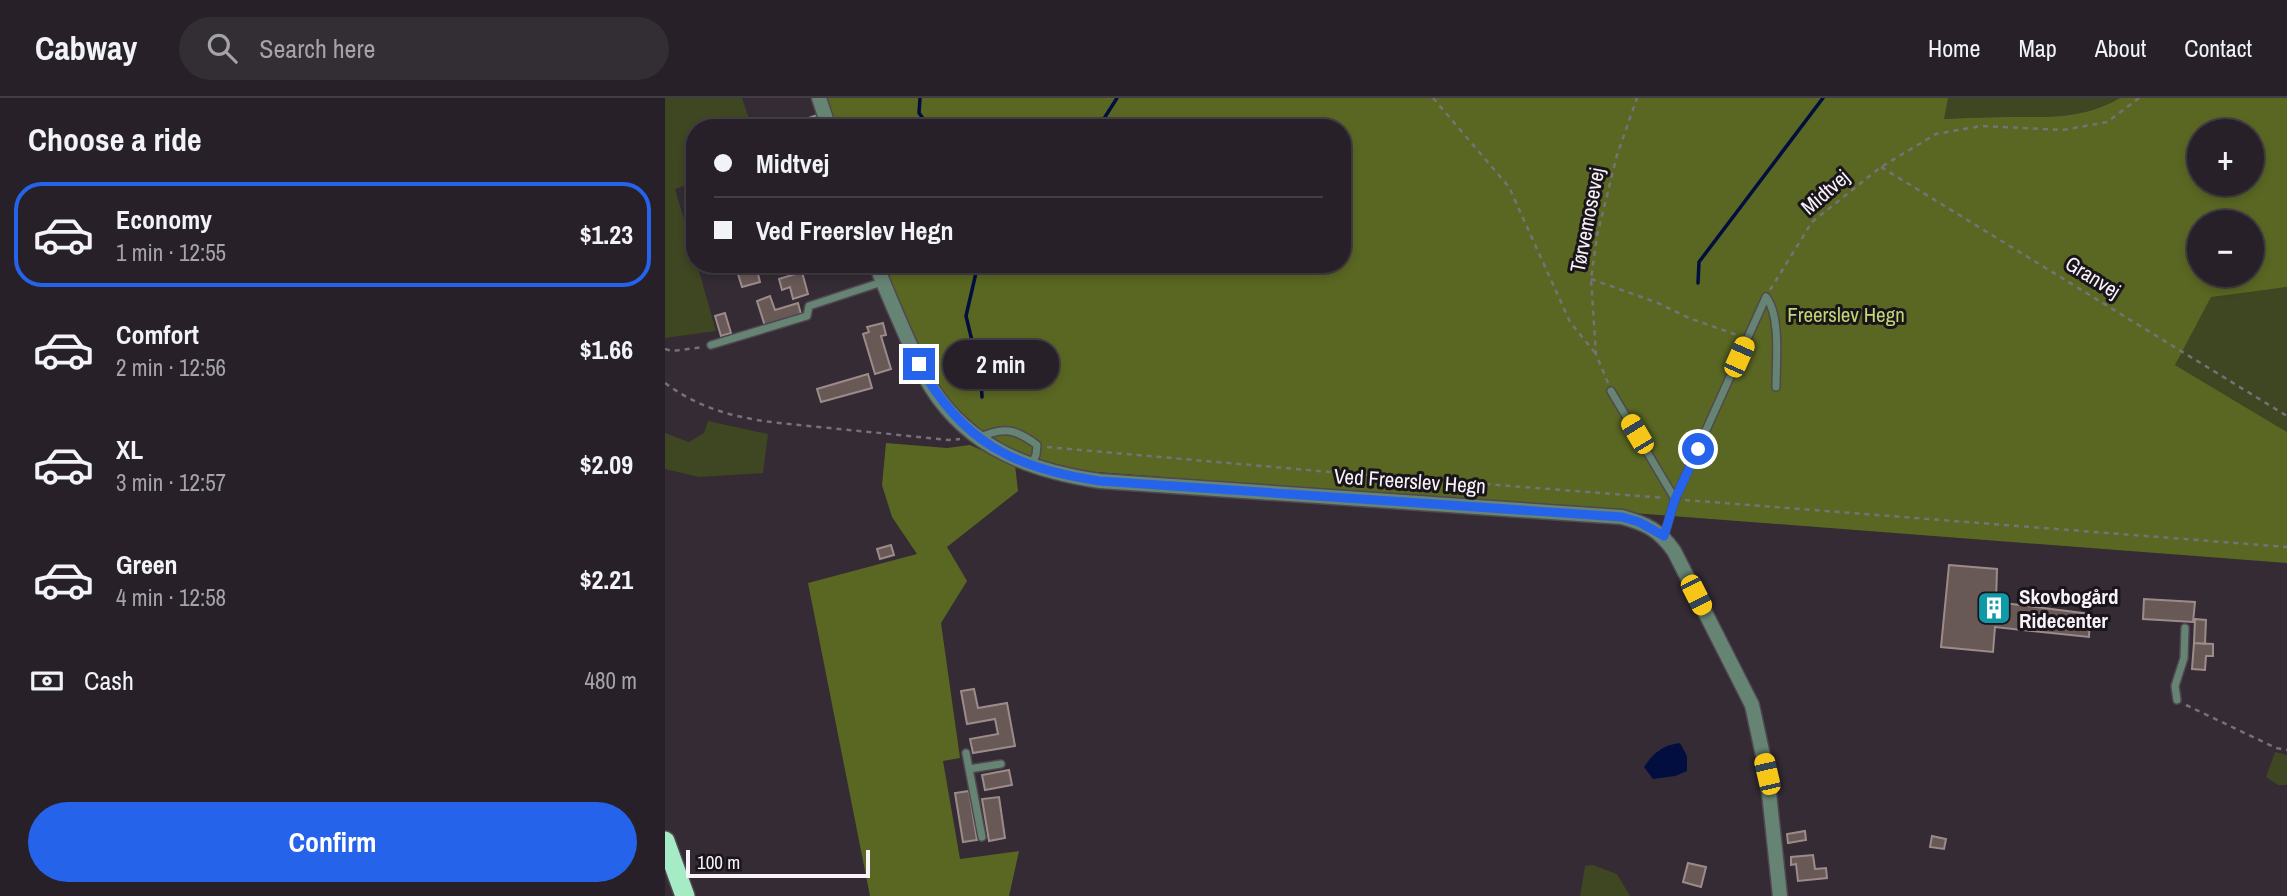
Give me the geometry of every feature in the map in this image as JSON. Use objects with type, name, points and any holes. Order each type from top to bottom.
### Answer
[{"type":"highway","points":[[665,841],[685,896]]},
{"type":"street","points":[[819,98],[826,119]]},
{"type":"street","name":"Ved Freerslev Hegn","points":[[879,273],[919,364],[945,406],[978,438],[1030,466],[1070,477],[1100,481],[1622,517],[1639,522],[1664,536]]},
{"type":"street","points":[[1664,536],[1752,705],[1767,774],[1780,896]]},
{"type":"lane","points":[[711,345],[807,316],[809,306],[882,282]]},
{"type":"lane","points":[[1664,536],[1675,499],[1766,296]]},
{"type":"lane","points":[[1766,296],[1771,303],[1776,333],[1776,387]]},
{"type":"lane","points":[[1611,391],[1675,499]]},
{"type":"lane","points":[[978,438],[1001,429],[1022,433],[1037,445],[1036,456],[1030,466]]},
{"type":"lane","points":[[2177,700],[2175,686],[2184,658],[2185,628]]},
{"type":"lane","points":[[966,753],[982,837]]},
{"type":"lane","points":[[969,769],[1001,764]]},
{"type":"path","points":[[1433,98],[1509,187],[1570,322],[1596,354]]},
{"type":"path","name":"Tørvemosevej","points":[[1611,391],[1596,354],[1591,279],[1600,223],[1637,98]]},
{"type":"path","name":"Midtvej","points":[[1766,296],[1812,222],[1881,167],[1937,134],[1982,126],[2063,130],[2107,122],[2139,98]]},
{"type":"path","name":"Granvej","points":[[1881,167],[2287,416]]},
{"type":"path","points":[[1591,279],[1658,303],[1746,341]]},
{"type":"path","points":[[665,349],[672,351],[711,345]]},
{"type":"path","points":[[665,383],[712,410],[746,419],[949,440],[978,438]]},
{"type":"path","points":[[2177,700],[2264,743],[2287,750]]},
{"type":"green space","points":[[665,98],[742,98],[749,119],[686,119],[686,185],[675,189],[686,226],[686,273],[700,273],[716,331],[665,338]]},
{"type":"green space","name":"Freerslev Hegn","points":[[822,98],[1948,98],[1944,119],[2066,115],[2093,110],[2120,98],[2287,98],[2287,287],[2211,297],[2175,365],[2287,432],[2287,563],[1083,471],[1024,456],[989,437],[954,406],[923,362],[886,273],[1351,273],[1351,119],[830,119]]},
{"type":"green space","points":[[1948,98],[2120,98],[2093,110],[2066,115],[1943,119]]},
{"type":"green space","points":[[2287,287],[2287,432],[2175,365],[2211,296]]},
{"type":"green space","points":[[708,421],[768,434],[763,473],[699,477],[665,469],[665,433],[689,442],[704,433]]},
{"type":"green space","points":[[886,443],[947,448],[970,445],[1015,465],[1018,491],[947,547],[967,581],[941,623],[960,758],[943,761],[960,859],[1019,851],[1009,896],[870,896],[808,583],[917,554],[892,517],[882,485]]},
{"type":"green space","points":[[2275,752],[2287,755],[2287,785],[2278,785],[2266,777]]},
{"type":"green space","points":[[1593,865],[1617,874],[1630,896],[1580,896],[1585,866]]},
{"type":"shaded area","points":[[1680,743],[1687,756],[1687,771],[1675,776],[1653,779],[1644,767],[1647,762],[1664,748]]},
{"type":"building","points":[[758,273],[760,282],[742,287],[738,274]]},
{"type":"building","points":[[802,273],[808,294],[793,299],[790,287],[782,290],[779,279]]},
{"type":"building","points":[[770,296],[775,310],[798,303],[801,314],[765,326],[757,301]]},
{"type":"building","points":[[725,313],[731,333],[721,336],[715,316]]},
{"type":"building","points":[[883,323],[886,335],[881,336],[891,369],[875,374],[863,334],[869,332],[867,327]]},
{"type":"building","points":[[868,374],[872,388],[821,402],[817,389]]},
{"type":"building","points":[[891,545],[894,555],[880,559],[877,549]]},
{"type":"building","name":"Skovbogård Ridecenter","points":[[1949,565],[1997,569],[1996,602],[2090,614],[2089,637],[1995,627],[1993,652],[1941,647]]},
{"type":"building","points":[[2144,599],[2195,602],[2193,622],[2143,619]]},
{"type":"building","points":[[2195,619],[2206,620],[2205,644],[2194,643]]},
{"type":"building","points":[[2194,643],[2213,644],[2213,656],[2206,656],[2205,670],[2192,669]]},
{"type":"building","points":[[974,689],[978,708],[1007,703],[1015,746],[973,753],[970,739],[998,734],[995,719],[967,724],[961,691]]},
{"type":"building","points":[[1009,770],[1012,785],[985,790],[982,775]]},
{"type":"building","points":[[969,791],[977,840],[963,842],[955,793]]},
{"type":"building","points":[[999,797],[1005,838],[989,841],[982,799]]},
{"type":"building","points":[[1805,831],[1806,840],[1788,843],[1787,834]]},
{"type":"building","points":[[1932,836],[1946,839],[1944,849],[1930,847]]},
{"type":"building","points":[[1813,855],[1815,869],[1826,868],[1827,878],[1798,881],[1796,864],[1791,865],[1791,857]]},
{"type":"building","points":[[1688,863],[1706,867],[1701,887],[1683,882]]},
{"type":"waterway","points":[[920,98],[919,113],[923,119]]},
{"type":"waterway","points":[[1104,119],[1117,98]]},
{"type":"waterway","points":[[1698,283],[1699,262],[1823,98]]},
{"type":"waterway","points":[[976,273],[966,316],[981,378],[982,397]]},
{"type":"place","name":"Skovbogård Ridecenter","points":[[1994,608]]},
{"type":"route","points":[[919,364],[945,406],[978,438],[1009,457],[1034,467],[1070,477],[1100,481],[1622,517],[1639,522],[1664,536],[1675,499],[1698,449]]}]
